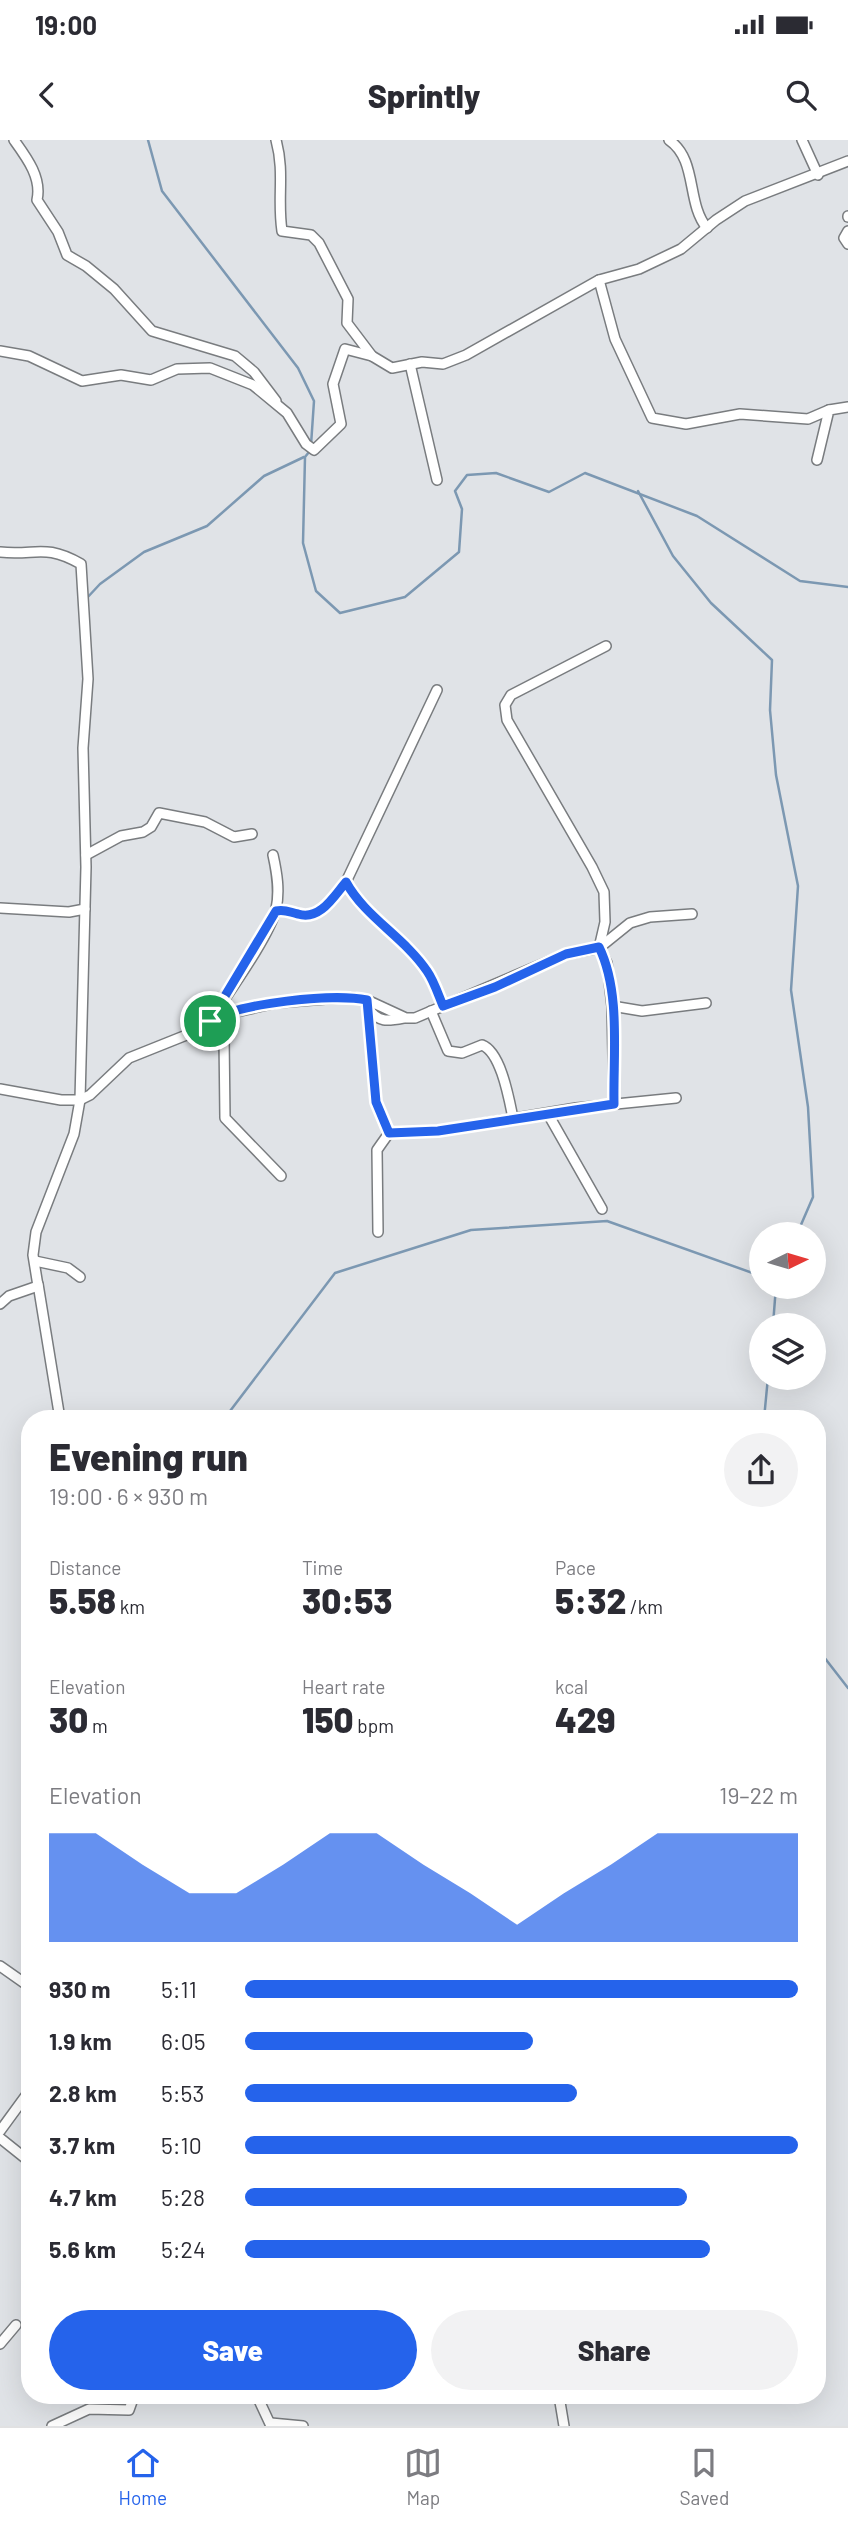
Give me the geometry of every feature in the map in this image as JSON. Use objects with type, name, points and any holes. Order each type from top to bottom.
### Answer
[{"type":"street","points":[[14,140],[33,169],[40,188],[37,200],[58,232],[66,256],[86,266],[114,289],[152,331],[235,356],[261,380],[279,407]]},
{"type":"street","points":[[276,140],[283,170],[279,196],[282,231],[312,235],[320,243],[348,299],[347,323],[372,356]]},
{"type":"street","points":[[669,140],[684,156],[697,212],[707,229]]},
{"type":"street","points":[[802,140],[818,175]]},
{"type":"street","points":[[0,351],[29,356],[82,381],[121,375],[150,380],[177,369],[210,368],[248,382],[279,407],[293,421],[311,450],[319,447],[341,424],[333,384],[345,349],[372,356],[392,368],[429,361],[443,364],[466,355],[599,280],[658,261],[689,244],[716,220],[759,194],[818,175],[848,161]]},
{"type":"street","points":[[848,231],[844,238],[848,244]]},
{"type":"street","points":[[599,280],[615,339],[652,418],[686,424],[740,414],[808,419],[829,410],[848,407]]},
{"type":"street","points":[[410,364],[437,480]]},
{"type":"street","points":[[817,460],[829,410]]},
{"type":"street","points":[[0,552],[13,554],[37,549],[65,555],[81,564],[88,679],[83,748],[86,855],[80,1100],[75,1134],[36,1232],[35,1261],[59,1410]]},
{"type":"street","points":[[606,646],[511,695],[505,705],[507,720],[604,892],[604,922],[599,947],[607,963],[612,1006],[614,1104]]},
{"type":"street","points":[[276,911],[284,909],[310,915],[322,910],[346,882],[437,690]]},
{"type":"street","points":[[86,855],[121,836],[143,832],[151,827],[159,813],[205,822],[234,837],[252,834]]},
{"type":"street","points":[[210,1021],[276,911],[278,879],[273,855]]},
{"type":"street","points":[[346,882],[356,899],[402,942],[427,971],[443,1006]]},
{"type":"street","points":[[0,908],[69,912],[85,909]]},
{"type":"street","points":[[0,1089],[61,1100],[80,1100],[129,1058],[189,1034],[224,1014],[287,1002],[350,997],[406,1018],[495,987],[566,954],[599,947],[630,923],[650,917],[692,914]]},
{"type":"street","points":[[612,1006],[642,1011],[706,1003]]},
{"type":"street","points":[[367,1004],[376,1102],[389,1133]]},
{"type":"street","points":[[431,1011],[448,1051],[462,1053],[482,1045],[493,1054],[505,1081],[513,1118]]},
{"type":"street","points":[[210,1021],[224,1037],[225,1118],[281,1176]]},
{"type":"street","points":[[389,1133],[438,1131],[513,1118],[676,1098]]},
{"type":"street","points":[[548,1114],[602,1209]]},
{"type":"street","points":[[377,1233],[377,1150],[389,1133]]},
{"type":"street","points":[[35,1261],[68,1268],[80,1277]]},
{"type":"street","points":[[1,1304],[9,1296],[38,1284]]},
{"type":"street","points":[[0,1966],[21,1981]]},
{"type":"street","points":[[0,2131],[21,2102]]},
{"type":"street","points":[[0,2138],[21,2154]]},
{"type":"street","points":[[0,2343],[16,2325]]},
{"type":"street","points":[[52,2426],[89,2409],[130,2410],[132,2404]]},
{"type":"street","points":[[261,2404],[271,2425],[303,2426]]},
{"type":"street","points":[[560,2404],[564,2426]]},
{"type":"waterway","points":[[148,140],[162,191],[298,368],[314,401],[311,445]]},
{"type":"waterway","points":[[309,452],[305,457],[303,543],[316,591],[340,613],[405,597],[459,552],[462,509],[455,491],[467,475],[496,473],[549,492],[585,473],[697,516],[800,581],[848,587]]},
{"type":"waterway","points":[[86,599],[100,584],[144,552],[207,526],[264,476],[304,457]]},
{"type":"waterway","points":[[638,491],[673,556],[711,603],[772,660],[770,710],[776,775],[798,886],[791,990],[808,1107],[813,1197],[802,1222]]},
{"type":"waterway","points":[[231,1410],[335,1273],[471,1230],[607,1221],[749,1272]]},
{"type":"waterway","points":[[774,1313],[775,1299]]},
{"type":"waterway","points":[[765,1410],[767,1390]]},
{"type":"waterway","points":[[826,1660],[848,1688]]},
{"type":"route","points":[[346,882],[356,899],[402,942],[427,971],[443,1006],[495,987],[566,954],[599,947],[607,963],[612,1006],[614,1104],[438,1131],[389,1133],[378,1113],[376,1102],[367,1000],[350,997],[287,1002],[224,1014],[210,1021],[248,962],[276,911],[284,909],[300,915],[310,915],[322,910],[346,882]]}]
